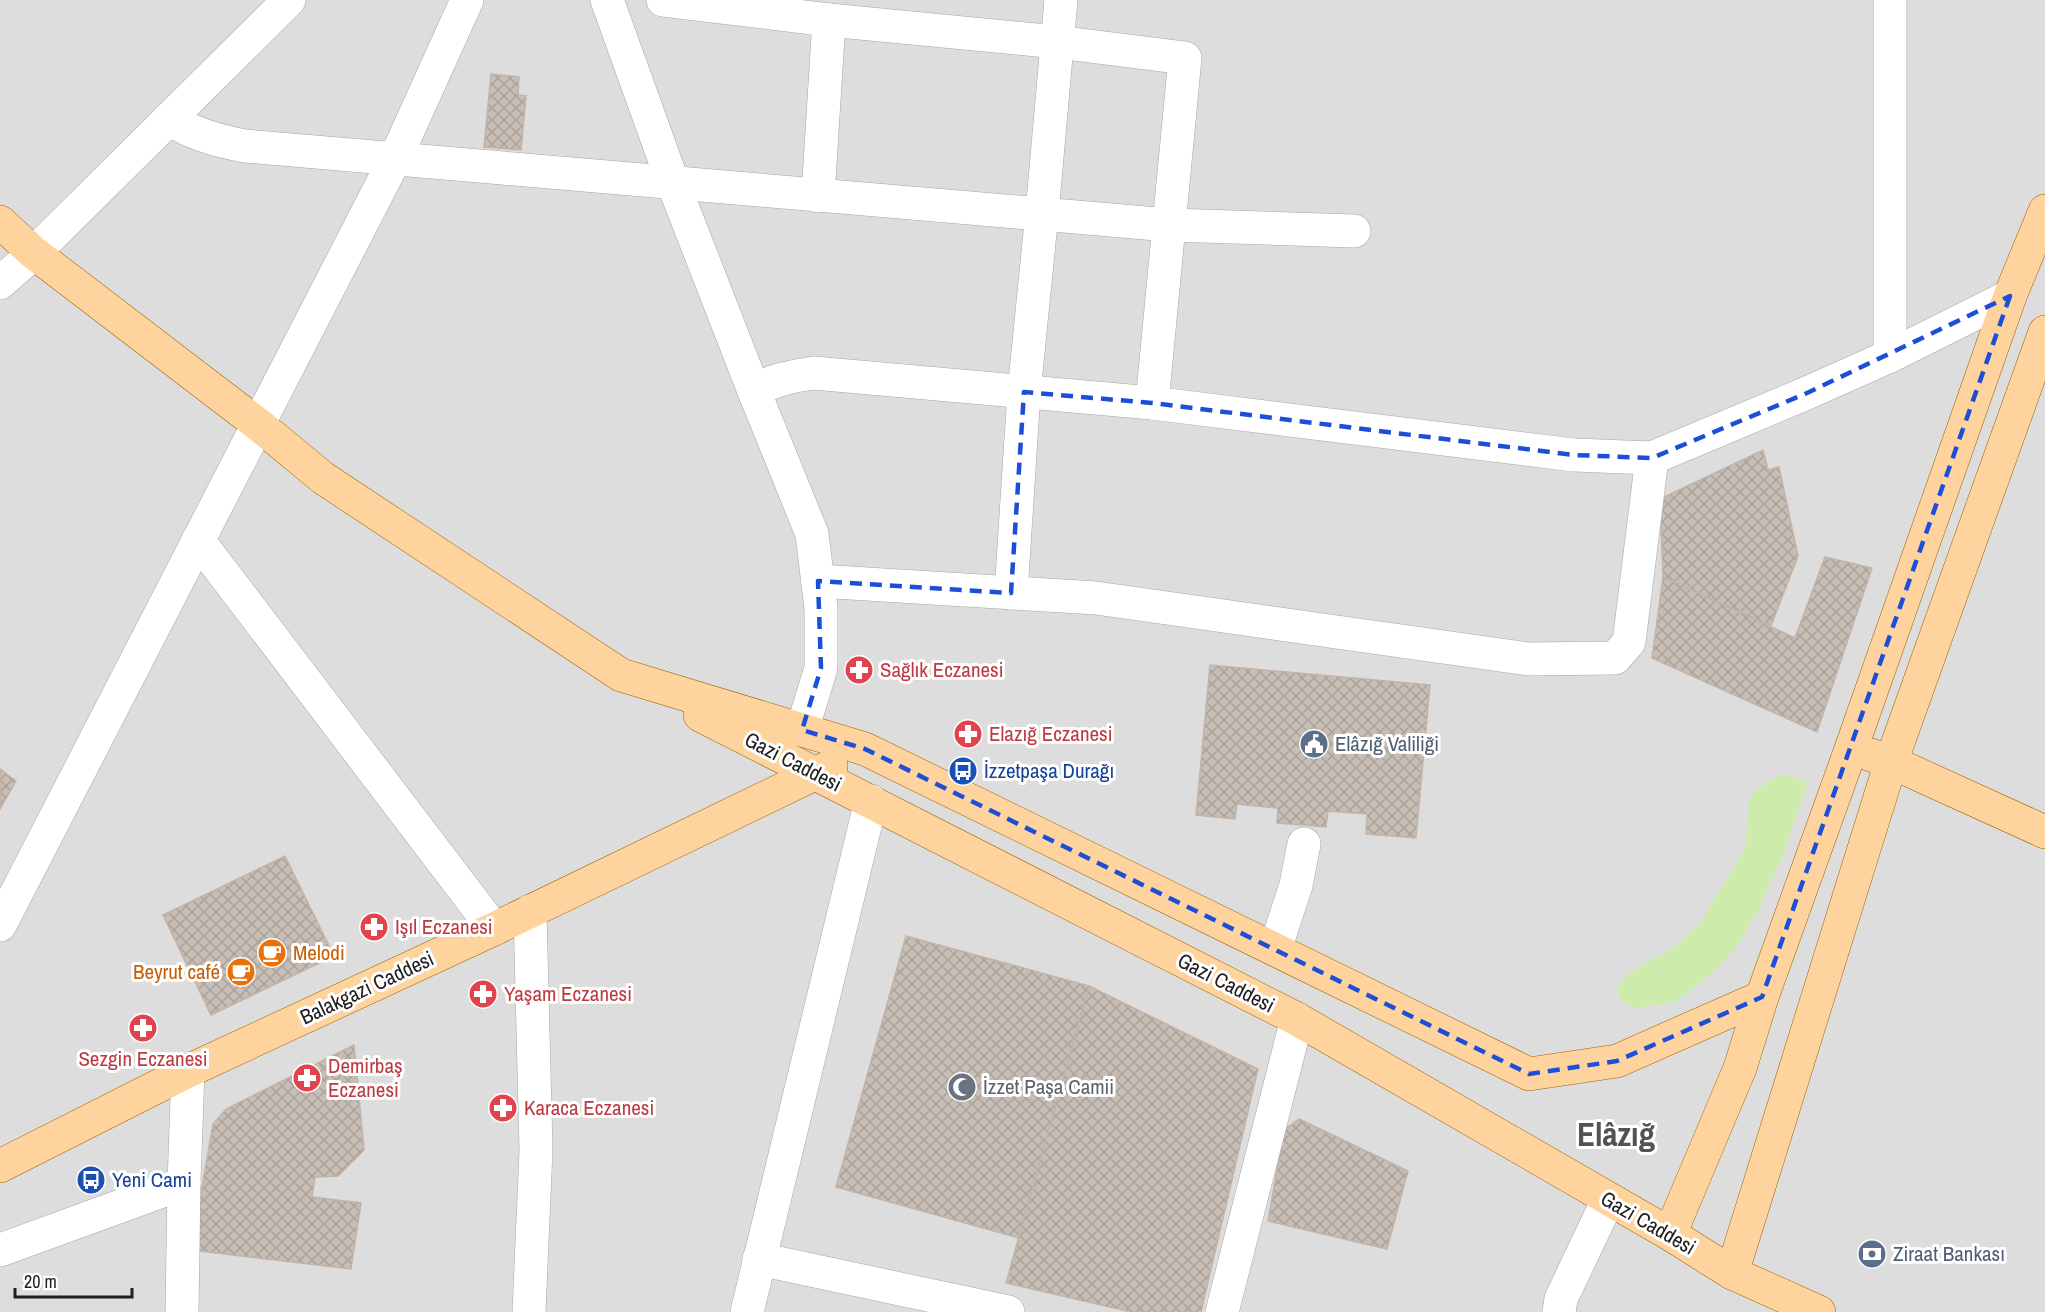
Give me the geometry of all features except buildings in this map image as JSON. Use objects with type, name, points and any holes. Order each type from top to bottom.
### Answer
[{"type":"main road","points":[[1670,1234],[1740,1068],[1762,997],[2010,296],[2045,211]]},
{"type":"main road","points":[[0,222],[34,253],[259,425],[323,478],[621,675],[866,748],[1529,1074],[1617,1061],[1762,997]]},
{"type":"main road","points":[[1732,1273],[1891,762],[2045,332]]},
{"type":"main road","name":"Gazi Caddesi","points":[[621,675],[1297,1019],[1670,1234],[1732,1273],[1819,1312]]},
{"type":"main road","name":"Balakgazi Caddesi","points":[[0,1166],[188,1071],[494,929],[866,748]]},
{"type":"main road","points":[[1851,749],[1891,762],[2045,832]]},
{"type":"street","points":[[0,283],[34,253],[289,0]]},
{"type":"street","points":[[0,925],[396,157],[467,0]]},
{"type":"street","points":[[607,0],[673,183],[812,534],[821,608],[821,668],[802,729]]},
{"type":"street","points":[[663,0],[1185,58],[1152,403]]},
{"type":"street","points":[[1011,593],[1024,392],[1060,0]]},
{"type":"street","points":[[1890,0],[1890,356]]},
{"type":"street","points":[[819,196],[829,20]]},
{"type":"street","points":[[169,119],[200,135],[244,146],[396,157],[1169,225],[1354,231]]},
{"type":"street","points":[[754,391],[788,376],[814,373],[1152,403],[1574,455],[1652,458],[1890,356],[2010,296]]},
{"type":"street","points":[[818,581],[1096,598],[1528,658],[1615,658],[1629,642],[1652,458]]},
{"type":"street","points":[[198,540],[494,929]]},
{"type":"street","points":[[747,1312],[871,801]]},
{"type":"street","points":[[1275,949],[1296,885],[1304,844]]},
{"type":"street","points":[[529,1312],[536,1150],[530,911]]},
{"type":"street","points":[[1222,1312],[1297,1019]]},
{"type":"street","points":[[182,1312],[188,1071]]},
{"type":"street","points":[[0,1250],[184,1183]]},
{"type":"street","points":[[1559,1312],[1562,1299],[1608,1200]]},
{"type":"street","points":[[759,1259],[1008,1312]]},
{"type":"highlighted area","points":[[2010,296],[1762,997],[1617,1061],[1529,1074],[865,749],[802,730],[821,668],[818,581],[1011,593],[1024,392],[1152,403],[1574,455],[1652,458],[1807,393]]},
{"type":"shaded area","points":[[0,0],[2045,0],[2045,1312],[0,1312]]},
{"type":"green space","points":[[1780,774],[1808,782],[1783,855],[1758,911],[1735,949],[1704,980],[1675,1002],[1637,1008],[1628,1005],[1621,1000],[1618,991],[1619,984],[1626,975],[1673,948],[1699,925],[1745,849],[1749,802],[1755,791]]},
{"type":"place","name":"Sağlık Eczanesi","points":[[859,670]]},
{"type":"place","name":"Elazığ Eczanesi","points":[[968,734]]},
{"type":"place","name":"Elâzığ Valiliği","points":[[1314,744]]},
{"type":"place","name":"İzzetpaşa Durağı","points":[[963,771]]},
{"type":"place","name":"Işıl Eczanesi","points":[[374,927]]},
{"type":"place","name":"Melodi","points":[[272,953]]},
{"type":"place","name":"Beyrut café","points":[[241,972]]},
{"type":"place","name":"Yaşam Eczanesi","points":[[483,994]]},
{"type":"place","name":"Sezgin Eczanesi","points":[[143,1028]]},
{"type":"place","name":"Demirbaş Eczanesi","points":[[307,1078]]},
{"type":"place","name":"İzzet Paşa Camii","points":[[962,1087]]},
{"type":"place","name":"Karaca Eczanesi","points":[[503,1108]]},
{"type":"place","name":"Yeni Cami","points":[[91,1180]]},
{"type":"place","name":"Ziraat Bankası","points":[[1872,1254]]},
{"type":"district","name":"Elâzığ","points":[[1616,1134]]}]
